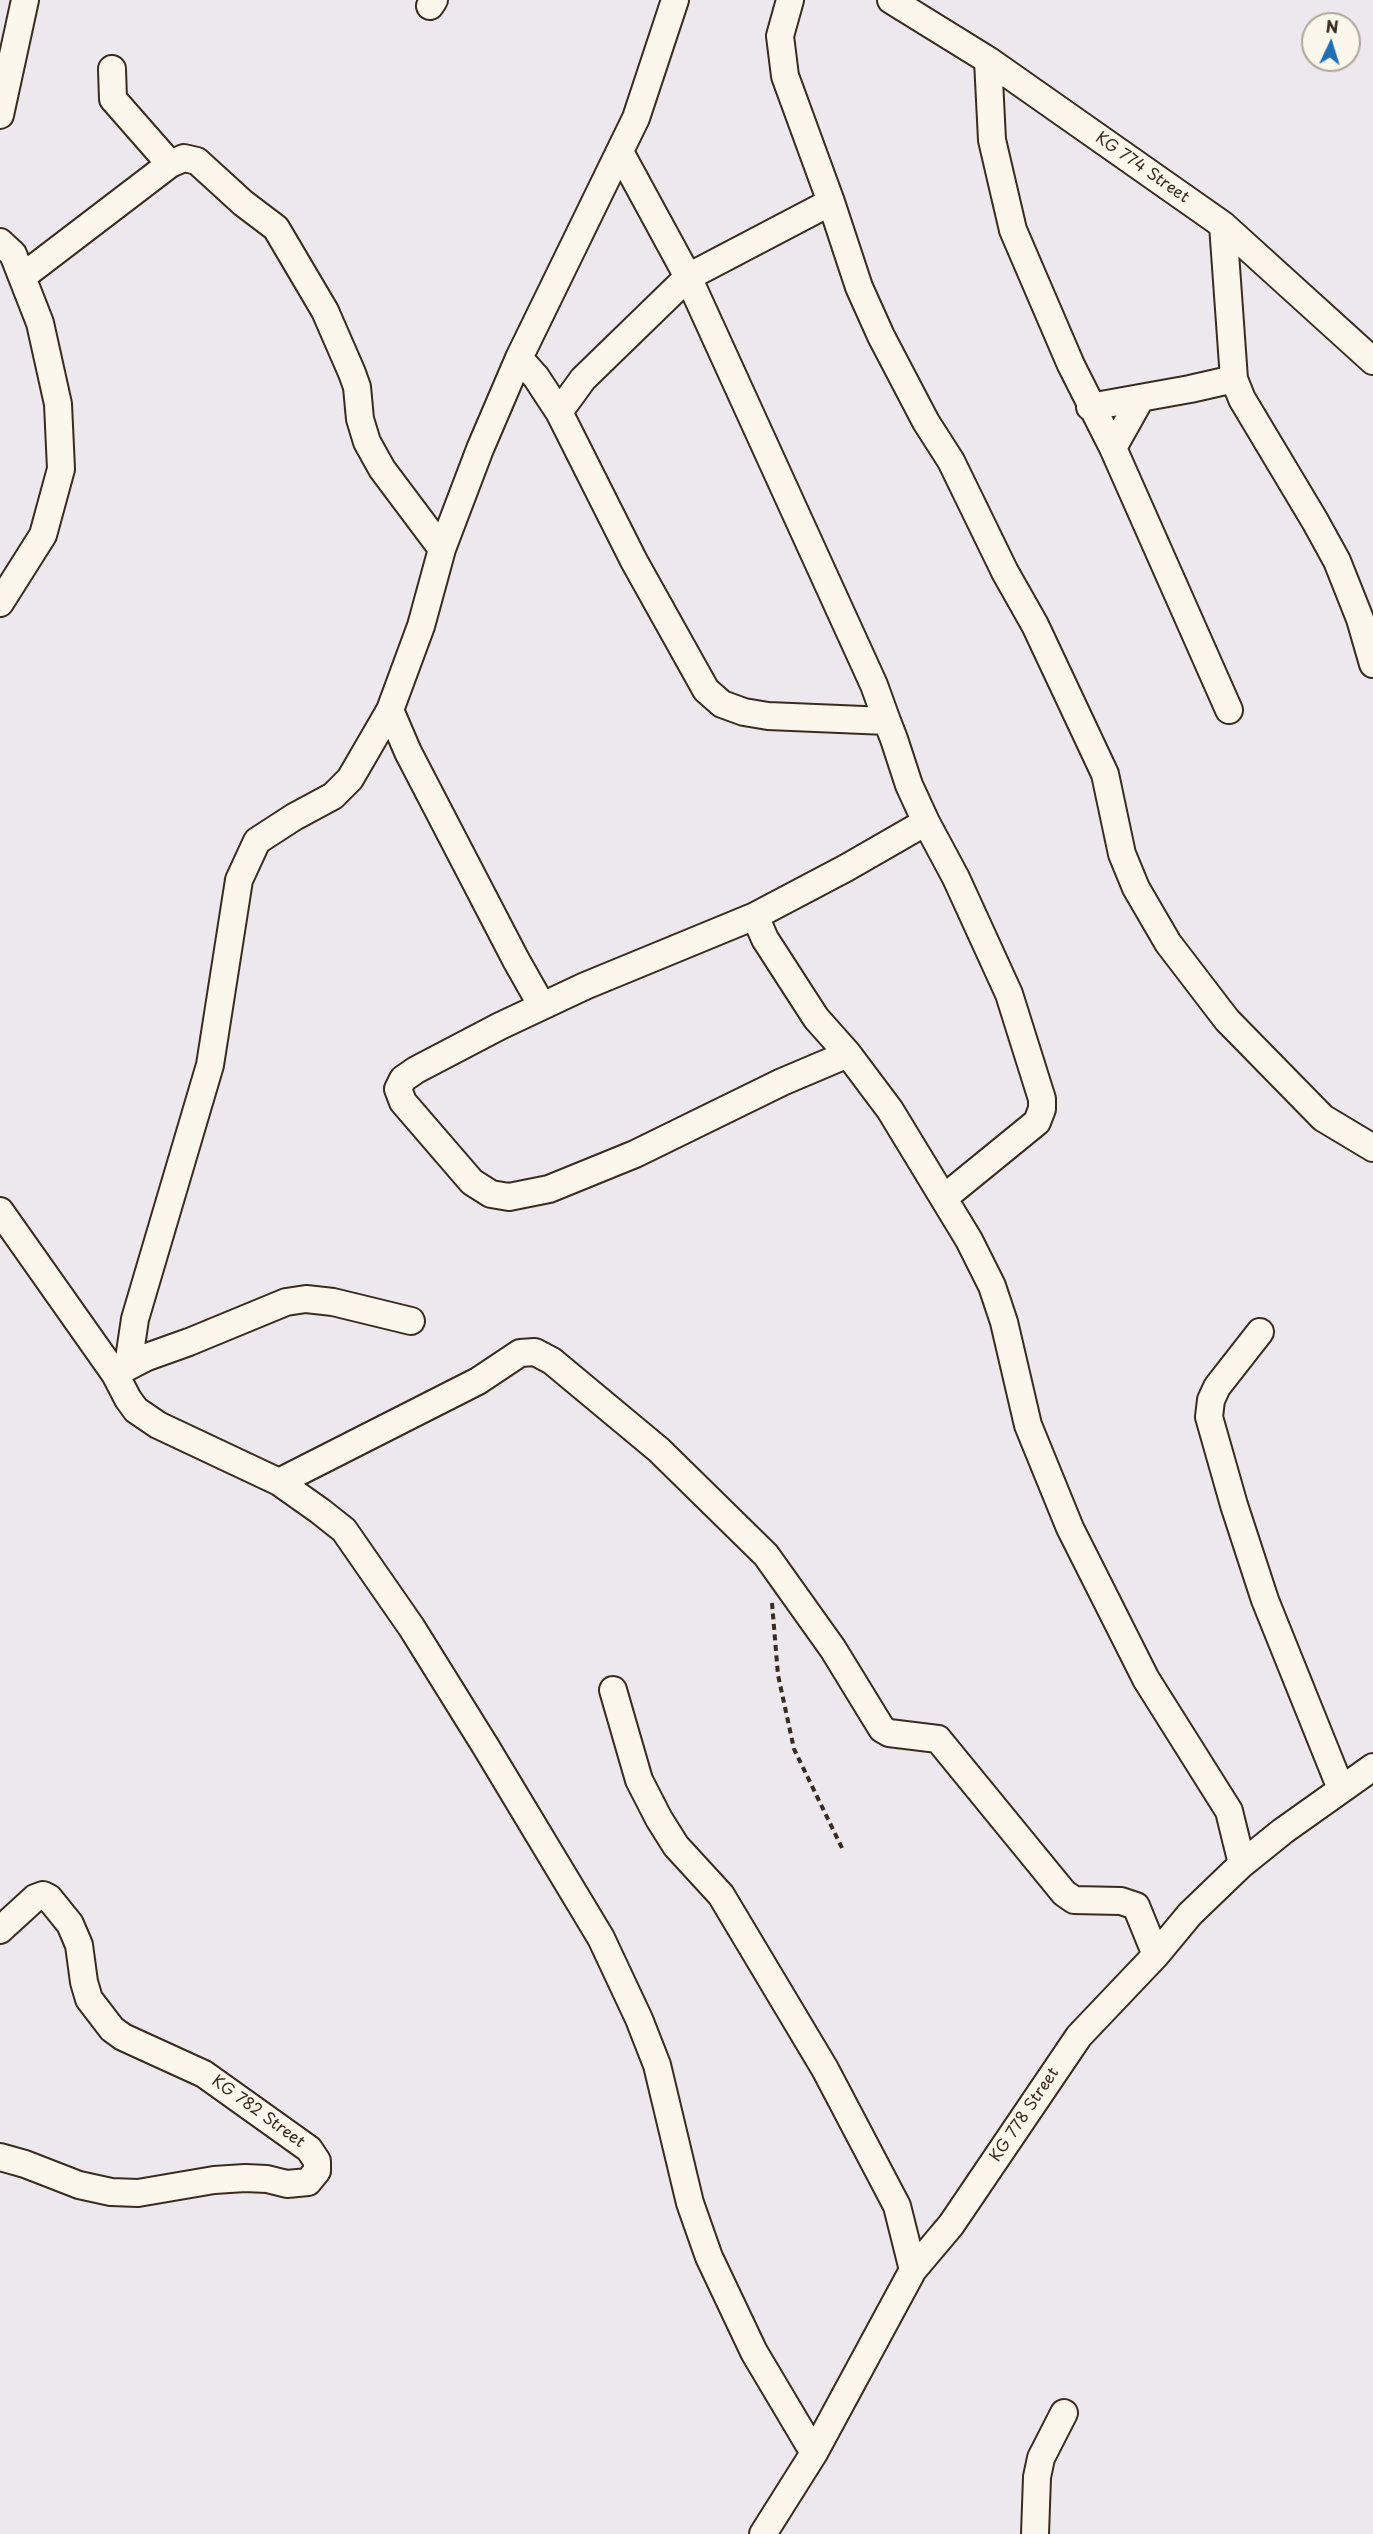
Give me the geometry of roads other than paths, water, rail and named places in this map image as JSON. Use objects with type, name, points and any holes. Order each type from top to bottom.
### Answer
[{"type":"street","points":[[0,115],[25,0]]},
{"type":"street","points":[[122,1370],[210,1065],[239,880],[257,841],[294,817],[333,796],[350,779],[390,710],[414,647],[442,549],[480,449],[519,358],[636,118],[675,0]]},
{"type":"street","points":[[790,0],[780,36],[784,76],[831,202],[859,288],[881,336],[926,422],[951,461],[1005,572],[1035,625],[1105,774],[1122,854],[1136,888],[1168,943],[1227,1020],[1323,1118],[1373,1148]]},
{"type":"street","name":"KG 774 Street","points":[[891,0],[988,60],[1223,225],[1373,361]]},
{"type":"street","points":[[988,60],[992,140],[1013,230],[1090,407],[1113,448],[1229,710]]},
{"type":"street","points":[[112,69],[113,99],[170,164]]},
{"type":"street","points":[[620,152],[688,277],[874,685],[909,785],[956,878],[1009,994],[1042,1099],[1042,1109],[1037,1122],[945,1197]]},
{"type":"street","points":[[22,277],[170,164],[184,158],[197,161],[243,203],[276,228],[325,311],[352,373],[357,387],[360,419],[367,442],[382,469],[442,549]]},
{"type":"street","points":[[559,412],[583,379],[688,277],[831,202]]},
{"type":"street","points":[[1223,225],[1234,379],[1242,399],[1337,561],[1360,619],[1373,664]]},
{"type":"street","points":[[0,242],[13,254],[40,323],[58,404],[61,469],[43,535],[0,603]]},
{"type":"street","points":[[519,358],[536,377],[559,412],[634,561],[706,690],[722,704],[744,712],[768,716],[887,721]]},
{"type":"street","points":[[1090,407],[1234,379]]},
{"type":"street","points":[[1113,448],[1141,398]]},
{"type":"street","points":[[390,710],[449,831],[542,1006]]},
{"type":"street","points":[[848,1054],[782,1082],[635,1154],[549,1189],[509,1197],[491,1194],[472,1182],[403,1102],[398,1089],[403,1079],[416,1070],[542,1006],[755,916],[926,822]]},
{"type":"street","points":[[755,916],[765,939],[816,1018],[848,1054],[890,1110],[945,1197],[992,1286],[1004,1322],[1028,1425],[1070,1528],[1146,1679],[1229,1811],[1242,1864]]},
{"type":"street","points":[[0,1211],[122,1370],[128,1399],[136,1410],[158,1425],[279,1482],[344,1530],[373,1570],[456,1697],[601,1938],[639,2019],[657,2065],[690,2203],[709,2257],[754,2352],[814,2453]]},
{"type":"street","points":[[122,1370],[286,1302],[306,1299],[333,1302],[411,1321]]},
{"type":"street","points":[[1260,1332],[1217,1387],[1211,1400],[1209,1417],[1234,1505],[1265,1600],[1341,1788]]},
{"type":"street","points":[[279,1482],[484,1378],[520,1353],[535,1352],[552,1361],[659,1450],[766,1555],[833,1649],[882,1729],[888,1733],[938,1739],[1064,1893],[1074,1900],[1121,1901],[1136,1906],[1156,1955]]},
{"type":"street","points":[[613,1690],[639,1780],[659,1819],[676,1846],[721,1895],[825,2069],[897,2206],[913,2270]]},
{"type":"street","name":"KG 778 Street","points":[[762,2534],[814,2453],[913,2270],[951,2224],[1079,2036],[1156,1955],[1190,1914],[1242,1864],[1341,1788],[1373,1767]]},
{"type":"street","name":"KG 782 Street","points":[[0,1930],[35,1898],[43,1895],[50,1898],[70,1924],[79,1945],[84,1982],[89,1999],[112,2029],[123,2037],[204,2074],[309,2150],[317,2161],[317,2171],[308,2182],[287,2184],[267,2179],[245,2178],[214,2180],[138,2193],[111,2192],[79,2185],[0,2157]]},
{"type":"street","points":[[1035,2534],[1037,2477],[1041,2458],[1064,2413]]}]
